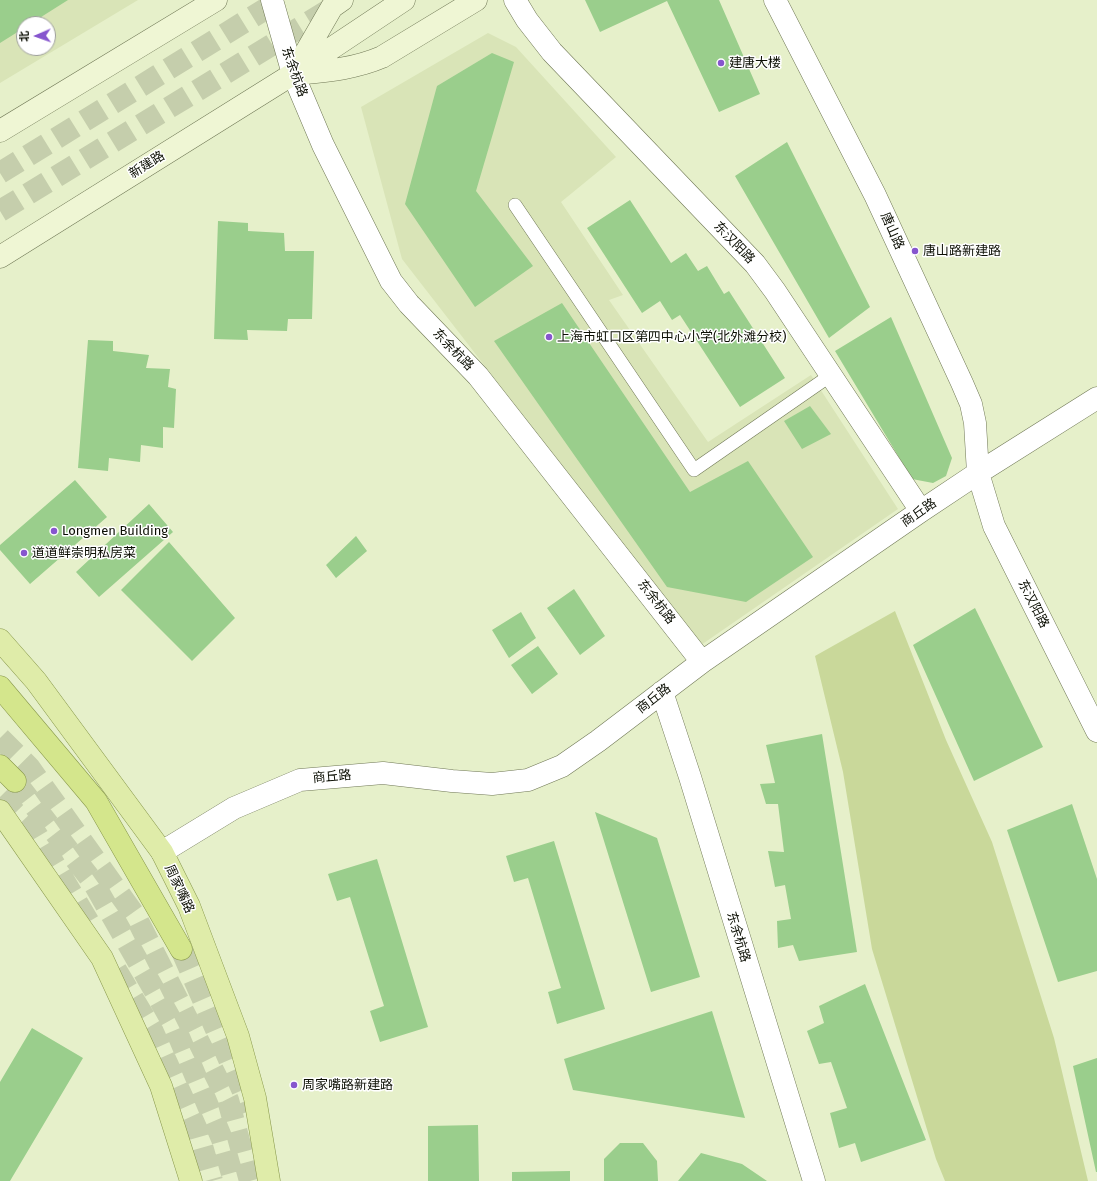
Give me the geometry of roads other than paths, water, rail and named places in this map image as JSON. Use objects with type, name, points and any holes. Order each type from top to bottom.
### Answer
[{"type":"highway","points":[[0,687],[96,801],[181,949]]},
{"type":"main road","points":[[0,131],[216,0]]},
{"type":"main road","points":[[293,74],[310,42],[332,7],[342,0]]},
{"type":"main road","points":[[293,74],[404,0]]},
{"type":"main road","name":"新建路","points":[[0,257],[293,74],[366,64],[382,57],[476,0]]},
{"type":"main road","name":"周家嘴路","points":[[0,640],[36,681],[162,852],[189,906],[238,1036],[255,1098],[270,1181]]},
{"type":"main road","points":[[0,811],[102,958],[161,1086],[191,1181]]},
{"type":"street","name":"东余杭路","points":[[272,0],[293,74],[326,151],[391,281],[409,304],[478,376],[702,662]]},
{"type":"street","name":"东汉阳路","points":[[515,0],[527,20],[552,52],[755,264],[921,511]]},
{"type":"street","name":"唐山路","points":[[775,0],[875,195],[962,383],[971,404],[975,423],[978,473]]},
{"type":"street","name":"商丘路","points":[[162,852],[234,808],[300,780],[383,773],[472,784],[498,784],[528,780],[545,774],[574,758],[702,662],[921,511],[1097,398]]},
{"type":"street","name":"东汉阳路","points":[[978,473],[994,526],[1097,731]]},
{"type":"street","name":"东余杭路","points":[[662,692],[690,777],[814,1181]]},
{"type":"lane","points":[[515,205],[694,470],[831,375]]},
{"type":"tunnel","points":[[0,173],[280,0]]},
{"type":"tunnel","points":[[0,211],[337,5]]},
{"type":"tunnel","points":[[0,738],[29,767],[136,917],[228,1100],[250,1181]]},
{"type":"tunnel","points":[[15,781],[93,882],[174,1025],[222,1139],[234,1181]]},
{"type":"tunnel","points":[[0,797],[37,835],[91,926]]},
{"type":"tunnel","points":[[181,949],[251,1110]]},
{"type":"tunnel","points":[[116,970],[153,1032],[198,1132],[212,1181]]},
{"type":"place","name":"建唐大楼","points":[[721,63]]},
{"type":"place","name":"唐山路新建路","points":[[915,251]]},
{"type":"place","name":"上海市虹口区第四中心小学(北外滩分校)","points":[[549,337]]},
{"type":"place","name":"Longmen Building","points":[[54,531]]},
{"type":"place","name":"道道鲜崇明私房菜","points":[[24,553]]},
{"type":"place","name":"周家嘴路新建路","points":[[294,1085]]}]
